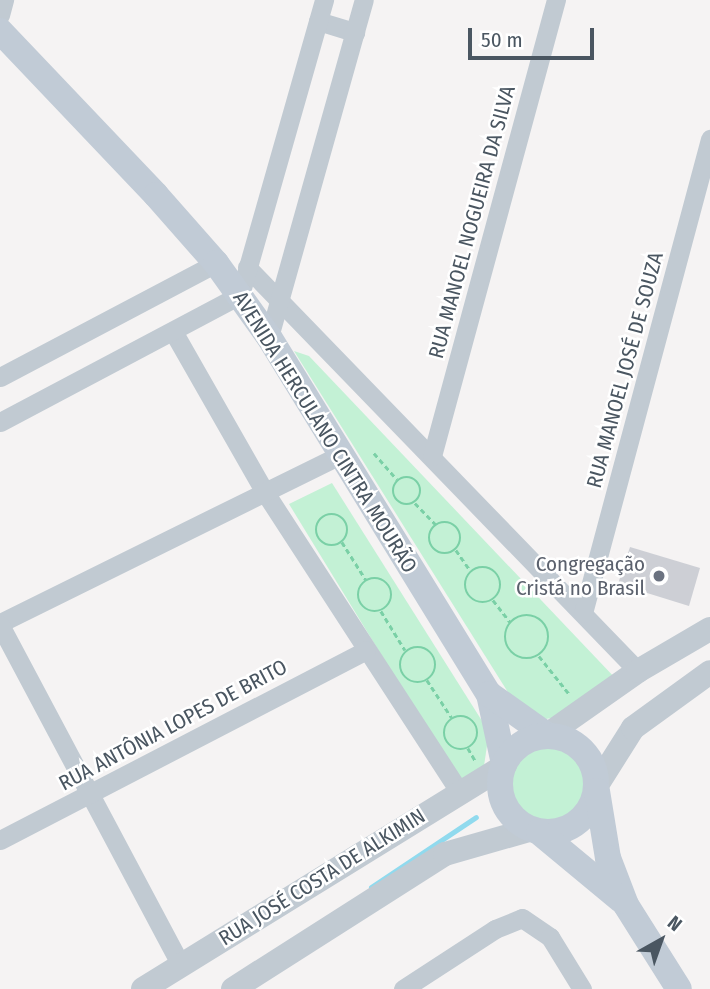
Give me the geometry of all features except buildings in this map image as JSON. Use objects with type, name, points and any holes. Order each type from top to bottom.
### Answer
[{"type":"main road","name":"AVENIDA HERCULANO CINTRA MOURÃO","points":[[0,31],[216,263],[269,337],[489,694],[503,766]]},
{"type":"main road","name":"AVENIDA HERCULANO CINTRA MOURÃO","points":[[489,694],[547,735]]},
{"type":"main road","points":[[626,905],[536,830],[515,820],[503,801],[503,766],[527,741],[547,735],[584,752],[597,785],[608,858],[626,905],[679,989]]},
{"type":"main road","points":[[536,830],[566,830],[578,823],[592,804],[597,785]]},
{"type":"street","points":[[0,15],[4,0]]},
{"type":"street","points":[[0,422],[240,295],[324,0]]},
{"type":"street","points":[[269,337],[363,0]]},
{"type":"street","name":"RUA MANOEL NOGUEIRA DA SILVA","points":[[432,456],[556,0]]},
{"type":"street","points":[[318,21],[355,32]]},
{"type":"street","name":"RUA MANOEL JOSÉ DE SOUZA","points":[[583,613],[710,139]]},
{"type":"street","points":[[0,377],[216,263]]},
{"type":"street","name":"AVENIDA HERCULANO CINTRA MOURÃO","points":[[247,267],[638,671]]},
{"type":"street","points":[[174,332],[266,494],[459,791]]},
{"type":"street","points":[[181,966],[0,624],[342,454]]},
{"type":"street","points":[[547,735],[638,671],[710,629]]},
{"type":"street","name":"RUA ANTÔNIA LOPES DE BRITO","points":[[0,840],[366,650]]},
{"type":"street","points":[[597,785],[634,728],[710,672]]},
{"type":"street","name":"RUA JOSÉ COSTA DE ALKIMIN","points":[[143,989],[503,766]]},
{"type":"street","points":[[233,989],[445,854],[536,830]]},
{"type":"street","points":[[403,989],[514,918],[529,919],[550,937],[582,989]]},
{"type":"path","points":[[374,453],[398,480]]},
{"type":"path","points":[[398,480],[411,477],[418,482],[420,496],[415,503]]},
{"type":"path","points":[[398,480],[394,497],[401,504],[415,503]]},
{"type":"path","points":[[415,503],[436,525]]},
{"type":"path","points":[[335,514],[344,519],[348,534],[342,542],[328,545],[319,539],[320,519],[335,514]]},
{"type":"path","points":[[446,522],[456,526],[461,541],[456,550],[441,553],[433,548],[430,533],[436,525],[446,522]]},
{"type":"path","points":[[342,542],[366,580]]},
{"type":"path","points":[[456,550],[471,571]]},
{"type":"path","points":[[487,567],[497,574],[501,584],[493,599],[482,603],[467,593],[465,581],[471,571],[487,567]]},
{"type":"path","points":[[377,578],[390,588],[389,604],[381,611],[370,611],[361,605],[359,589],[366,580],[377,578]]},
{"type":"path","points":[[493,599],[510,622]]},
{"type":"path","points":[[381,611],[406,651]]},
{"type":"path","points":[[510,622],[531,615],[543,623],[549,636],[539,656]]},
{"type":"path","points":[[510,622],[505,635],[507,649],[518,658],[539,656]]},
{"type":"path","points":[[416,647],[432,654],[435,671],[427,680],[415,682],[404,677],[400,666],[406,651],[416,647]]},
{"type":"path","points":[[539,656],[582,712]]},
{"type":"path","points":[[427,680],[452,719]]},
{"type":"path","points":[[468,718],[475,725],[476,741],[468,748],[458,750],[448,744],[444,733],[452,719],[468,718]]},
{"type":"green space","points":[[294,351],[309,356],[617,680],[562,716],[546,719],[514,702]]},
{"type":"green space","points":[[332,483],[489,732],[484,766],[459,782],[289,504]]},
{"type":"green space","points":[[549,743],[564,746],[577,755],[586,768],[589,783],[586,798],[577,811],[564,820],[549,823],[534,820],[521,811],[512,798],[509,783],[512,768],[521,755],[534,746]]},
{"type":"waterway","points":[[371,887],[476,817]]},
{"type":"place","name":"Congregação Cristá no Brasil","points":[[659,576]]}]
